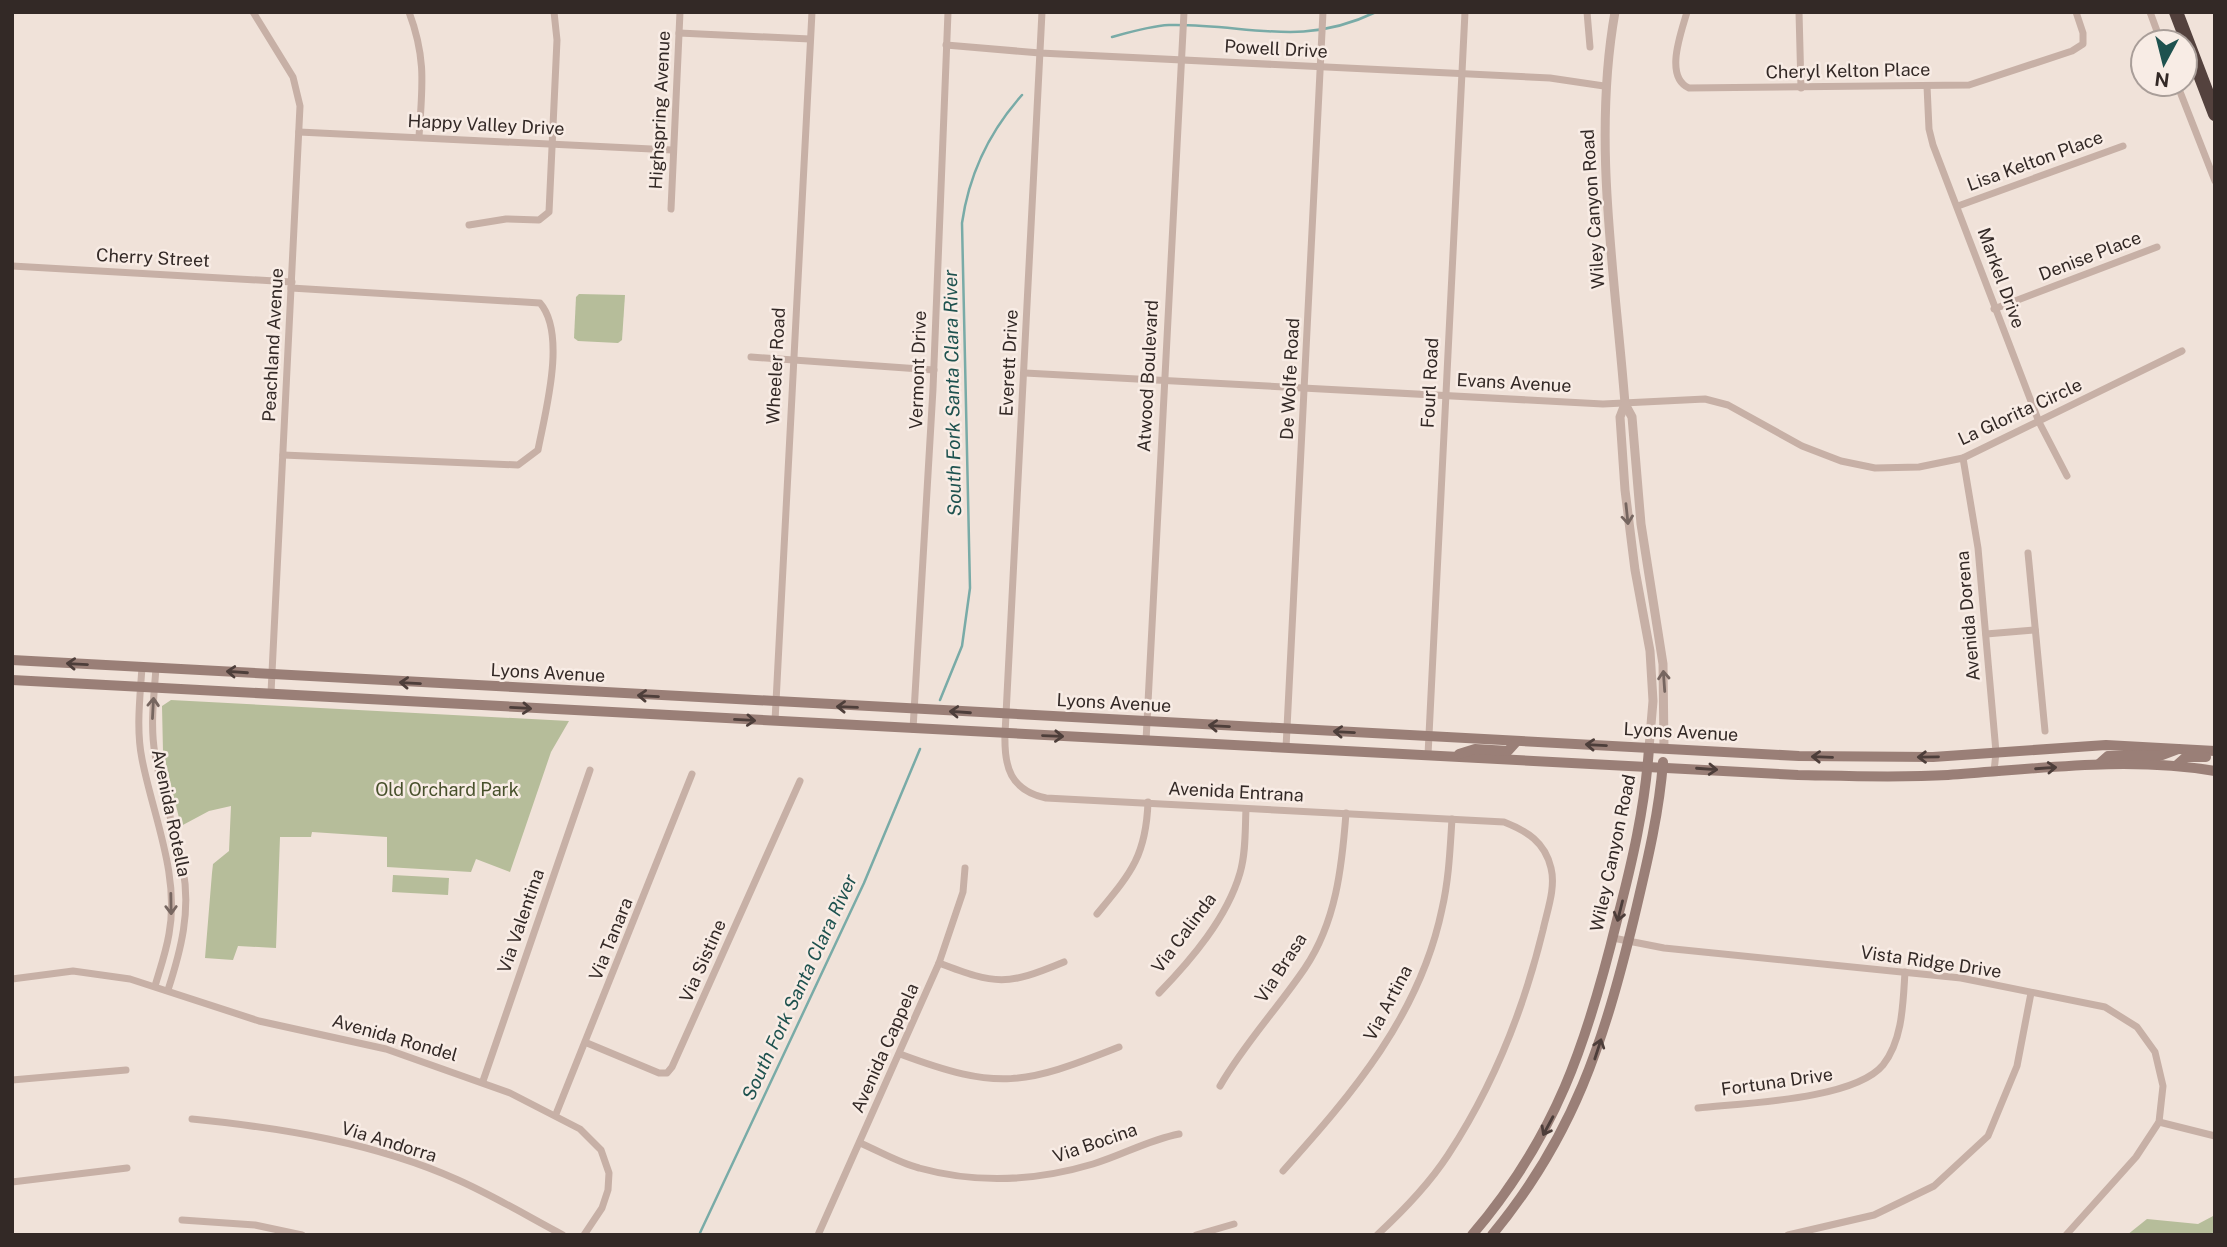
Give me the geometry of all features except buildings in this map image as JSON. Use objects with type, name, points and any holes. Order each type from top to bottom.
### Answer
[{"type":"highway","points":[[2176,12],[2215,114]]},
{"type":"main road","name":"Lyons Avenue","points":[[12,660],[1147,723],[1845,758],[1933,757],[2106,745],[2215,751]]},
{"type":"main road","name":"Lyons Avenue","points":[[12,680],[1798,775],[1944,775],[2099,764],[2177,765],[2215,771]]},
{"type":"main road","points":[[1450,756],[1475,749],[1508,751],[1517,741]]},
{"type":"main road","name":"Wiley Canyon Road","points":[[1472,1235],[1529,1158],[1565,1090],[1598,1001],[1639,831],[1649,748]]},
{"type":"main road","points":[[2099,764],[2108,756],[2162,755],[2180,748]]},
{"type":"main road","name":"Wiley Canyon Road","points":[[1492,1235],[1535,1177],[1577,1101],[1603,1036],[1651,848],[1664,749]]},
{"type":"main road","points":[[2177,765],[2186,757],[2215,758]]},
{"type":"street","name":"Peachland Avenue","points":[[253,12],[293,77],[300,106],[271,693]]},
{"type":"street","points":[[409,12],[421,42],[424,63],[419,137]]},
{"type":"street","points":[[469,225],[506,219],[540,220],[549,212],[557,40],[554,12]]},
{"type":"street","name":"Highspring Avenue","points":[[671,209],[680,12]]},
{"type":"street","name":"Wheeler Road","points":[[775,721],[811,12]]},
{"type":"street","name":"Vermont Drive","points":[[913,729],[934,370],[948,12]]},
{"type":"street","name":"Everett Drive","points":[[1006,715],[1042,12]]},
{"type":"street","name":"Fourl Road","points":[[1428,755],[1465,12]]},
{"type":"street","points":[[1587,12],[1590,47]]},
{"type":"street","name":"Wiley Canyon Road","points":[[1615,12],[1604,86],[1604,136],[1625,404],[1632,417],[1644,542],[1663,664],[1664,749]]},
{"type":"street","name":"Cheryl Kelton Place","points":[[1687,12],[1678,40],[1677,78],[1680,84],[1689,88],[1969,85],[2072,51],[2083,44],[2083,33],[2076,12]]},
{"type":"street","points":[[1799,12],[1801,88]]},
{"type":"street","name":"Atwood Boulevard","points":[[1146,741],[1184,14]]},
{"type":"street","name":"De Wolfe Road","points":[[1286,748],[1323,16]]},
{"type":"street","points":[[679,33],[810,39]]},
{"type":"street","name":"Powell Drive","points":[[946,44],[1040,53],[1550,78],[1604,86]]},
{"type":"street","name":"Markel Drive","points":[[1927,86],[1929,129],[1994,309],[2039,422],[2067,476]]},
{"type":"street","points":[[2182,98],[2215,181]]},
{"type":"street","name":"Happy Valley Drive","points":[[299,132],[672,150]]},
{"type":"street","name":"Lisa Kelton Place","points":[[1958,206],[2123,146]]},
{"type":"street","name":"Denise Place","points":[[1994,309],[2157,247]]},
{"type":"street","name":"Cherry Street","points":[[12,266],[540,303],[548,312],[553,327],[551,377],[538,450],[518,465],[283,454]]},
{"type":"street","name":"La Glorita Circle","points":[[1625,404],[1705,399],[1728,405],[1802,446],[1841,461],[1875,468],[1919,467],[1964,458],[2182,351]]},
{"type":"street","points":[[751,357],[934,370]]},
{"type":"street","name":"Evans Avenue","points":[[1025,373],[1625,404]]},
{"type":"street","name":"Wiley Canyon Road","points":[[1625,404],[1620,417],[1623,473],[1631,545],[1650,651],[1653,701],[1649,748]]},
{"type":"street","points":[[1621,446],[1635,445]]},
{"type":"street","name":"Avenida Dorena","points":[[1964,458],[1978,548],[1996,752],[1994,772]]},
{"type":"street","points":[[1623,473],[1637,472]]},
{"type":"street","points":[[1631,545],[1644,542]]},
{"type":"street","points":[[2028,553],[2045,731]]},
{"type":"street","points":[[1986,634],[2035,630]]},
{"type":"street","name":"Avenida Rotella","points":[[142,667],[142,758],[165,856],[172,910],[169,934],[155,986]]},
{"type":"street","name":"Avenida Rotella","points":[[156,668],[155,754],[183,870],[186,896],[182,944],[168,990]]},
{"type":"street","name":"Avenida Entrana","points":[[1006,715],[1004,759],[1009,775],[1028,792],[1046,798],[1504,822],[1528,831],[1543,847],[1551,869],[1552,892],[1532,975],[1513,1033],[1488,1089],[1446,1158],[1399,1215],[1377,1235]]},
{"type":"street","name":"Via Valentina","points":[[483,1081],[590,770]]},
{"type":"street","name":"Via Tanara","points":[[556,1114],[587,1043],[692,774]]},
{"type":"street","name":"Via Sistine","points":[[587,1043],[659,1073],[667,1073],[673,1067],[800,781]]},
{"type":"street","points":[[1097,914],[1129,875],[1143,848],[1148,802]]},
{"type":"street","name":"Via Calinda","points":[[1159,993],[1211,930],[1230,897],[1240,872],[1246,809]]},
{"type":"street","name":"Via Brasa","points":[[1220,1086],[1306,966],[1325,928],[1338,882],[1346,813]]},
{"type":"street","name":"Via Artina","points":[[1283,1171],[1364,1077],[1395,1031],[1418,987],[1443,908],[1452,818]]},
{"type":"street","name":"Avenida Cappela","points":[[820,1234],[939,963],[963,892],[965,868]]},
{"type":"street","name":"Vista Ridge Drive","points":[[1613,938],[1628,942],[1961,978],[2105,1007],[2137,1027],[2155,1052],[2164,1086],[2159,1122]]},
{"type":"street","points":[[939,963],[983,980],[1003,981],[1022,979],[1064,961]]},
{"type":"street","points":[[12,979],[73,971],[104,974],[155,986]]},
{"type":"street","name":"Fortuna Drive","points":[[1698,1108],[1808,1096],[1849,1087],[1883,1065],[1900,1028],[1905,972]]},
{"type":"street","name":"Avenida Rondel","points":[[155,986],[259,1021],[386,1049],[483,1081],[556,1114],[590,1137],[606,1161],[608,1190],[602,1208],[584,1235]]},
{"type":"street","points":[[1788,1235],[1874,1215],[1934,1186],[1988,1136],[2017,1066],[2031,993]]},
{"type":"street","points":[[900,1054],[950,1073],[984,1080],[1013,1080],[1049,1074],[1119,1047]]},
{"type":"street","points":[[12,1080],[126,1070]]},
{"type":"street","name":"Via Andorra","points":[[192,1119],[259,1126],[362,1148],[457,1180],[564,1235]]},
{"type":"street","points":[[2066,1235],[2136,1157],[2159,1122],[2215,1136]]},
{"type":"street","name":"Via Bocina","points":[[860,1143],[917,1168],[957,1176],[1008,1180],[1053,1175],[1086,1166],[1154,1139],[1179,1134]]},
{"type":"street","points":[[12,1182],[127,1168]]},
{"type":"street","points":[[182,1220],[255,1225],[302,1235]]},
{"type":"street","points":[[1196,1235],[1234,1224]]},
{"type":"green space","points":[[579,294],[625,295],[622,340],[618,343],[578,341],[574,338],[576,297]]},
{"type":"green space","name":"Old Orchard Park","points":[[171,700],[569,721],[551,752],[510,872],[476,859],[471,872],[387,867],[387,837],[312,832],[311,837],[280,837],[276,948],[238,946],[233,960],[205,958],[213,864],[229,851],[231,806],[209,811],[181,826],[163,752],[162,706]]},
{"type":"green space","points":[[393,875],[449,878],[448,895],[392,892]]},
{"type":"green space","points":[[2215,1215],[2215,1235],[2127,1235],[2147,1219],[2198,1224]]},
{"type":"waterway","name":"South Fork Santa Clara River","points":[[1112,37],[1169,25],[1297,32],[1348,23],[1376,12]]},
{"type":"waterway","name":"South Fork Santa Clara River","points":[[940,700],[962,646],[970,588],[962,223],[965,205],[982,154],[1022,95]]},
{"type":"waterway","name":"South Fork Santa Clara River","points":[[699,1235],[864,883],[920,749]]}]
